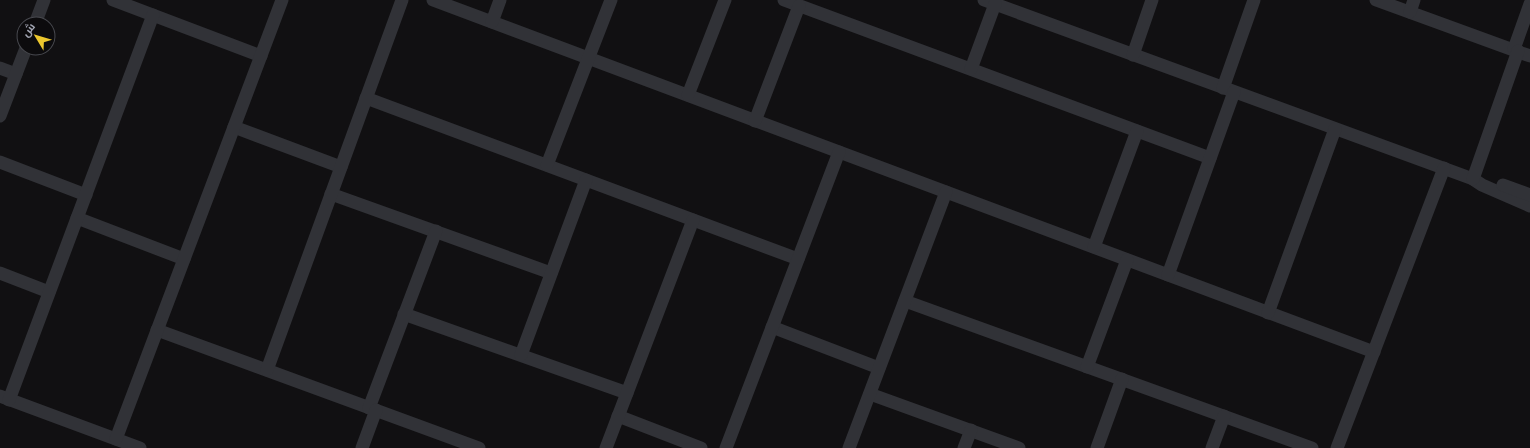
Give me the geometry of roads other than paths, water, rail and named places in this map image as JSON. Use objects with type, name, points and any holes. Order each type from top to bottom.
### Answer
[{"type":"street","points":[[38,16],[44,0]]},
{"type":"street","points":[[113,0],[261,56]]},
{"type":"street","points":[[116,439],[282,0]]},
{"type":"street","points":[[267,370],[402,0]]},
{"type":"street","points":[[433,0],[1374,352]]},
{"type":"street","points":[[492,22],[500,0]]},
{"type":"street","points":[[547,165],[611,0]]},
{"type":"street","points":[[688,96],[725,0]]},
{"type":"street","points":[[784,0],[1210,158]]},
{"type":"street","points":[[1133,55],[1152,0]]},
{"type":"street","points":[[1168,275],[1210,158],[1254,0]]},
{"type":"street","points":[[1376,0],[1412,6],[1521,52]]},
{"type":"street","points":[[971,69],[999,3],[1133,55],[1473,178],[1482,185],[1530,206]]},
{"type":"street","points":[[1473,178],[1521,52],[1530,4]]},
{"type":"street","points":[[756,121],[799,6]]},
{"type":"street","points":[[140,448],[4,398],[49,292],[153,15]]},
{"type":"street","points":[[0,116],[23,56]]},
{"type":"street","points":[[0,68],[16,74]]},
{"type":"street","points":[[366,98],[798,259]]},
{"type":"street","points":[[234,127],[341,167]]},
{"type":"street","points":[[1268,313],[1335,129]]},
{"type":"street","points":[[1094,247],[1137,131]]},
{"type":"street","points":[[726,448],[839,152]]},
{"type":"street","points":[[0,162],[86,195]]},
{"type":"street","points":[[1337,448],[1444,168]]},
{"type":"street","points":[[1473,178],[1484,178],[1530,195]]},
{"type":"street","points":[[521,355],[586,180]]},
{"type":"street","points":[[849,448],[946,192]]},
{"type":"street","points":[[331,194],[551,273]]},
{"type":"street","points":[[77,218],[184,259]]},
{"type":"street","points":[[606,448],[693,220]]},
{"type":"street","points":[[362,448],[404,314],[436,231]]},
{"type":"street","points":[[1087,367],[1127,260]]},
{"type":"street","points":[[0,273],[49,292]]},
{"type":"street","points":[[904,301],[1312,448]]},
{"type":"street","points":[[404,314],[627,393]]},
{"type":"street","points":[[772,327],[879,368]]},
{"type":"street","points":[[157,330],[479,448]]},
{"type":"street","points":[[1097,448],[1122,379]]},
{"type":"street","points":[[870,394],[1019,448]]},
{"type":"street","points":[[618,416],[701,448]]},
{"type":"street","points":[[1212,448],[1224,416]]},
{"type":"street","points":[[964,448],[971,430]]}]
